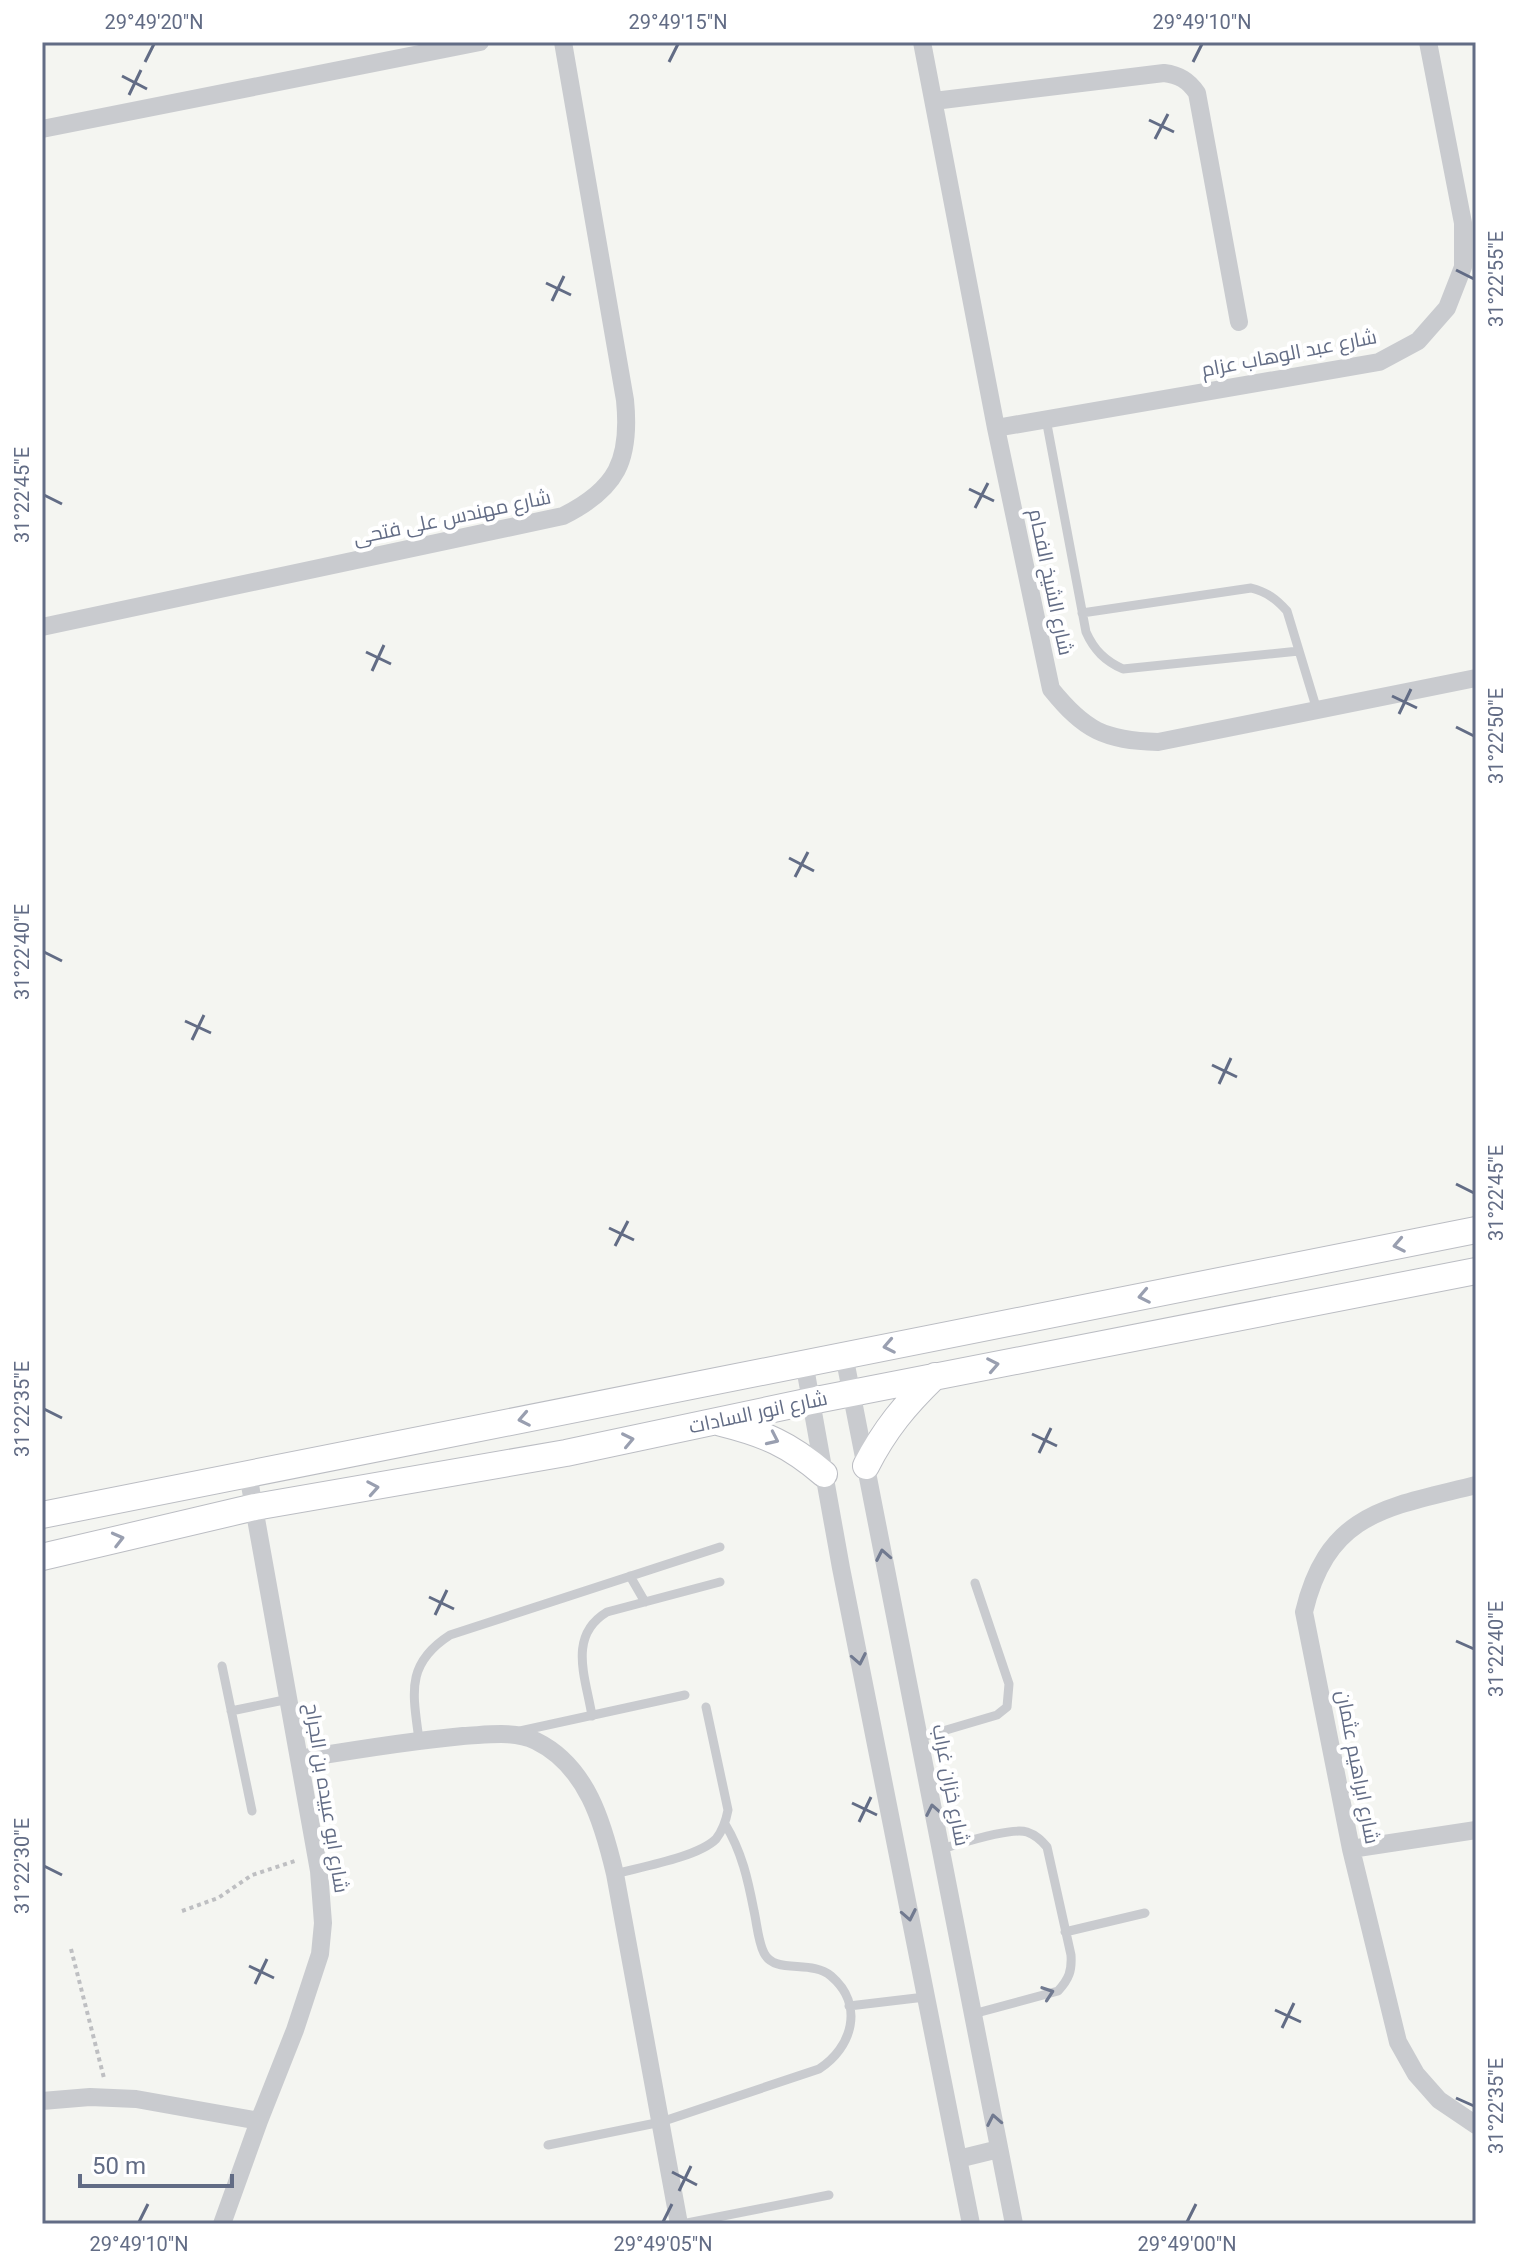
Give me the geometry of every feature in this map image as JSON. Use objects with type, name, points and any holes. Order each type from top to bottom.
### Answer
[{"type":"street","points":[[42,129],[480,42]]},
{"type":"street","name":"شارع مهندس على فتحى","points":[[42,627],[563,516],[589,503],[609,483],[623,457],[628,429],[625,400],[563,42]]},
{"type":"street","name":"شارع الشيخ الفحام","points":[[922,42],[996,428],[1051,689],[1071,713],[1096,731],[1126,741],[1158,742],[1476,678]]},
{"type":"street","name":"شارع عبد الوهاب عزام","points":[[996,428],[1379,362],[1418,341],[1447,308],[1463,267],[1463,223],[1428,42]]},
{"type":"street","points":[[934,101],[1164,73],[1183,78],[1197,93],[1239,322]]},
{"type":"street","name":"شارع انور السادات","points":[[42,1515],[1476,1230]]},
{"type":"street","name":"شارع انور السادات","points":[[42,1557],[255,1507],[566,1453],[935,1376],[1476,1271]]},
{"type":"street","name":"شارع خزان غراب","points":[[844,1355],[1014,2224]]},
{"type":"street","points":[[804,1362],[971,2224]]},
{"type":"street","points":[[866,1466],[890,1424],[935,1376]]},
{"type":"street","points":[[714,1421],[759,1433],[782,1443],[824,1474]]},
{"type":"street","name":"شارع ابو عبيده بن الجراح","points":[[222,2224],[295,2030],[320,1954],[323,1923],[316,1855],[248,1474]]},
{"type":"street","name":"شارع ابراهيم عثمان","points":[[1476,1485],[1390,1507],[1364,1518],[1341,1536],[1323,1559],[1311,1584],[1304,1612],[1351,1849],[1398,2042],[1416,2074],[1439,2100],[1476,2125]]},
{"type":"street","points":[[299,1759],[419,1740],[509,1734],[535,1740],[559,1757],[581,1781],[595,1804],[615,1874],[680,2224]]},
{"type":"street","points":[[1351,1849],[1476,1830]]},
{"type":"street","points":[[42,2101],[90,2097],[136,2099],[259,2121]]},
{"type":"street","points":[[958,2159],[999,2149]]},
{"type":"lane","points":[[1046,419],[1086,632],[1092,644],[1111,664],[1123,669],[1299,651]]},
{"type":"lane","points":[[1082,613],[1251,588],[1265,592],[1287,611],[1317,710]]},
{"type":"lane","points":[[419,1740],[413,1689],[416,1672],[435,1644],[450,1635],[720,1547]]},
{"type":"lane","points":[[630,1576],[645,1602]]},
{"type":"lane","points":[[592,1716],[581,1654],[588,1628],[596,1618],[607,1612],[720,1582]]},
{"type":"lane","points":[[919,1738],[997,1715],[1007,1707],[1009,1684],[975,1583]]},
{"type":"lane","points":[[222,1666],[252,1811]]},
{"type":"lane","points":[[509,1734],[685,1695]]},
{"type":"lane","points":[[231,1711],[289,1699]]},
{"type":"lane","points":[[615,1874],[697,1851],[715,1839],[725,1824],[728,1810],[706,1707]]},
{"type":"lane","points":[[548,2145],[661,2122],[819,2069],[842,2050],[851,2021],[849,2006],[837,1982],[822,1970],[776,1964],[766,1957],[741,1853],[725,1824]]},
{"type":"lane","points":[[941,1849],[1009,1832],[1024,1830],[1037,1836],[1047,1847],[1072,1968],[1067,1981],[1058,1991],[973,2014]]},
{"type":"lane","points":[[1065,1932],[1145,1913]]},
{"type":"lane","points":[[849,2006],[925,1997]]},
{"type":"lane","points":[[680,2224],[829,2195]]},
{"type":"path","points":[[182,1911],[218,1898],[252,1875],[316,1855]]},
{"type":"path","points":[[71,1949],[104,2077]]}]
